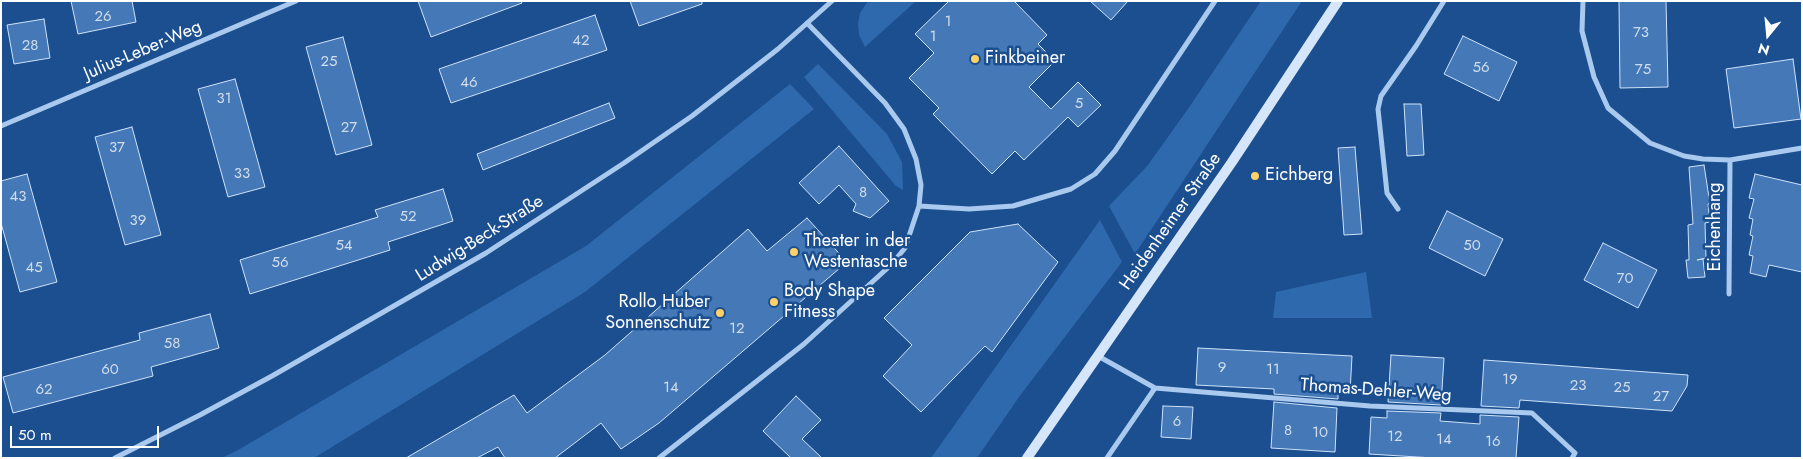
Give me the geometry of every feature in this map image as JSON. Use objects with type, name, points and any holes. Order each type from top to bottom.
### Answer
[{"type":"main road","name":"Heidenheimer Straße","points":[[1027,458],[1232,162],[1338,1]]},
{"type":"street","name":"Julius-Leber-Weg","points":[[1,126],[296,1]]},
{"type":"street","name":"Ludwig-Beck-Straße","points":[[115,458],[232,398],[389,311],[486,253],[617,168],[692,116],[764,60],[832,1]]},
{"type":"street","points":[[920,206],[969,208],[1013,206],[1054,195],[1082,184],[1095,174],[1115,151],[1215,1]]},
{"type":"street","points":[[1398,209],[1387,193],[1378,109],[1381,96],[1416,46],[1444,1]]},
{"type":"street","name":"Eichenhang","points":[[1583,1],[1582,32],[1594,78],[1608,108],[1636,133],[1659,147],[1684,156],[1730,160],[1802,148]]},
{"type":"street","points":[[659,458],[804,344],[892,264],[904,248],[920,206],[921,185],[916,160],[904,129],[885,103],[808,23]]},
{"type":"street","name":"Eichenhang","points":[[1729,294],[1730,160]]},
{"type":"street","name":"Thomas-Dehler-Weg","points":[[1098,356],[1155,388],[1370,406],[1532,413],[1575,453],[1572,458]]},
{"type":"street","points":[[1107,458],[1155,388]]},
{"type":"shaded area","points":[[868,1],[916,1],[865,47],[859,35],[858,24],[860,13]]},
{"type":"shaded area","points":[[1261,1],[1302,1],[1135,254],[1109,206],[1148,165]]},
{"type":"shaded area","points":[[818,64],[887,134],[902,162],[903,190],[896,186],[804,77]]},
{"type":"shaded area","points":[[790,84],[814,109],[585,292],[314,458],[222,458],[586,246]]},
{"type":"shaded area","points":[[1100,220],[1122,262],[1019,397],[977,458],[931,458]]},
{"type":"shaded area","points":[[1366,272],[1372,318],[1273,318],[1276,292]]},
{"type":"building","points":[[71,1],[132,1],[136,22],[78,34]]},
{"type":"building","points":[[418,1],[521,1],[522,3],[431,37]]},
{"type":"building","points":[[630,1],[702,1],[702,4],[639,26]]},
{"type":"building","points":[[949,1],[1014,1],[1047,35],[1038,44],[1055,61],[1029,87],[1051,109],[1078,82],[1101,105],[1078,127],[1068,117],[1024,160],[1015,151],[992,174],[933,114],[939,108],[909,78],[934,53],[915,34]]},
{"type":"building","points":[[1090,1],[1128,1],[1111,20]]},
{"type":"building","points":[[1619,1],[1666,1],[1668,87],[1620,88]]},
{"type":"building","points":[[595,15],[607,50],[451,103],[439,69]]},
{"type":"building","points":[[44,19],[50,58],[14,64],[7,25]]},
{"type":"building","points":[[1463,36],[1517,62],[1499,101],[1444,74]]},
{"type":"building","points":[[343,37],[372,145],[336,155],[306,47]]},
{"type":"building","points":[[1793,59],[1801,119],[1734,128],[1726,69]]},
{"type":"building","points":[[235,79],[265,187],[228,197],[198,89]]},
{"type":"building","points":[[609,103],[615,118],[483,170],[477,154]]},
{"type":"building","points":[[1404,104],[1421,104],[1424,155],[1407,156]]},
{"type":"building","points":[[132,127],[161,235],[125,245],[95,137]]},
{"type":"building","points":[[839,146],[889,201],[870,218],[853,211],[856,204],[839,185],[819,204],[799,183]]},
{"type":"building","points":[[1355,147],[1362,234],[1344,235],[1338,148]]},
{"type":"building","points":[[1704,165],[1710,204],[1708,204],[1710,222],[1705,223],[1706,258],[1697,260],[1703,259],[1705,277],[1688,278],[1686,260],[1689,260],[1688,225],[1693,224],[1689,167]]},
{"type":"building","points":[[27,174],[57,282],[20,292],[1,223],[1,181]]},
{"type":"building","points":[[1755,174],[1802,185],[1802,272],[1769,265],[1766,277],[1750,273],[1753,256],[1749,255],[1753,236],[1750,235],[1753,219],[1749,218],[1754,199],[1749,198]]},
{"type":"building","points":[[443,189],[453,221],[388,242],[390,250],[250,294],[240,260],[378,217],[375,210]]},
{"type":"building","points":[[1447,211],[1503,239],[1485,276],[1429,248]]},
{"type":"building","points":[[807,218],[847,262],[659,423],[621,449],[601,423],[555,458],[505,458],[498,447],[477,458],[406,458],[514,395],[527,413],[605,355],[748,229],[767,251]]},
{"type":"building","points":[[1018,224],[1058,262],[992,352],[985,346],[921,412],[883,376],[912,345],[884,318],[970,232]]},
{"type":"building","points":[[1603,243],[1657,270],[1638,308],[1584,280]]},
{"type":"building","points":[[210,314],[219,348],[151,367],[153,376],[13,413],[3,377],[140,340],[139,333]]},
{"type":"building","points":[[1198,348],[1352,356],[1350,393],[1338,393],[1338,399],[1274,394],[1274,389],[1196,385]]},
{"type":"building","points":[[1391,355],[1444,358],[1441,405],[1388,402]]},
{"type":"building","points":[[1484,360],[1688,375],[1687,386],[1672,411],[1520,400],[1519,408],[1481,406]]},
{"type":"building","points":[[796,396],[821,420],[802,439],[822,458],[791,458],[763,431]]},
{"type":"building","points":[[1274,402],[1337,408],[1335,452],[1271,448]]},
{"type":"building","points":[[1163,406],[1193,407],[1191,439],[1161,437]]},
{"type":"building","points":[[1387,411],[1441,413],[1440,421],[1480,424],[1480,415],[1519,417],[1516,458],[1434,458],[1369,454],[1371,417],[1387,418]]},
{"type":"place","name":"Finkbeiner","points":[[975,59]]},
{"type":"place","name":"Eichberg","points":[[1255,176]]},
{"type":"place","name":"Theater in der Westentasche","points":[[794,252]]},
{"type":"place","name":"Body Shape Fitness","points":[[774,302]]},
{"type":"place","name":"Rollo Huber Sonnenschutz","points":[[720,313]]}]
